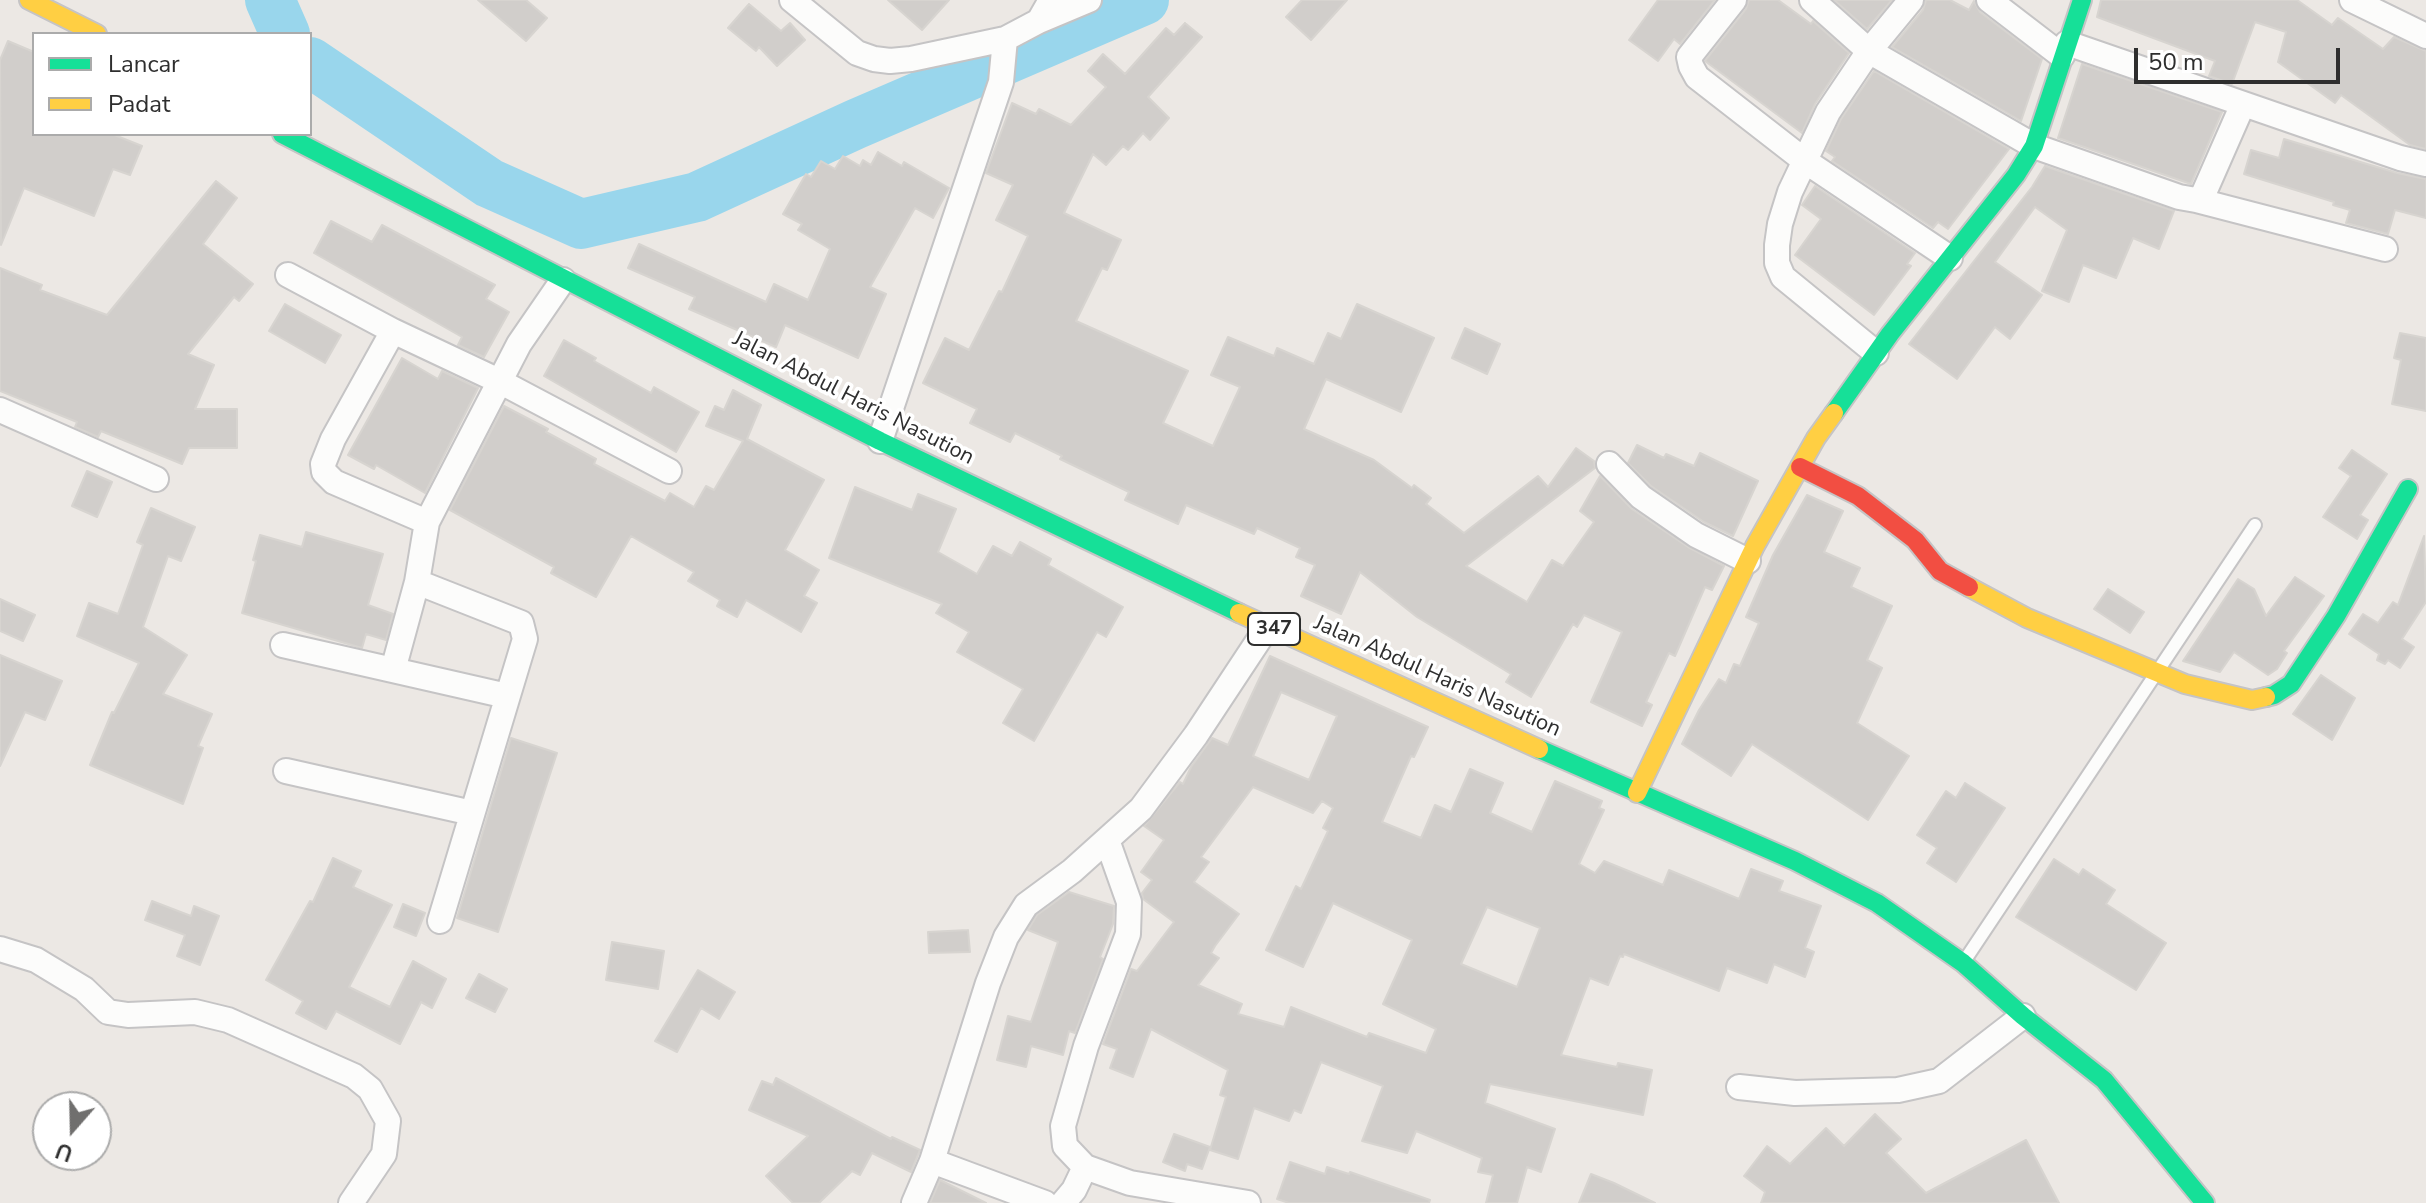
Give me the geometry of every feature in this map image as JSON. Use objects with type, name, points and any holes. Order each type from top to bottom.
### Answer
[{"type":"main road","points":[[29,0],[93,32]]},
{"type":"main road","points":[[1637,793],[1748,561],[1816,438],[1876,353],[2016,175],[2034,146],[2082,0]]},
{"type":"main road","name":"Jalan Abdul Haris Nasution","points":[[286,136],[880,441],[1268,626],[1823,875],[1877,903],[1963,963],[2023,1016],[2104,1080],[2205,1203]]},
{"type":"main road","points":[[1800,467],[1858,496],[1915,540],[1940,571],[2027,618],[2185,684],[2252,700],[2274,695],[2291,684],[2336,616],[2408,489]]},
{"type":"street","points":[[792,0],[857,53],[874,59],[911,59],[1004,46]]},
{"type":"street","points":[[880,441],[1001,82],[1004,46],[1045,10],[1089,0]]},
{"type":"street","points":[[1734,0],[1689,57],[1697,77],[1805,161],[1950,258]]},
{"type":"street","points":[[1812,0],[1869,51],[2034,146],[2179,197],[2385,249]]},
{"type":"street","points":[[1876,353],[1783,277],[1777,263],[1780,224],[1790,192],[1828,112],[1869,51],[1911,0]]},
{"type":"street","points":[[1989,0],[2065,50],[2426,164]]},
{"type":"street","points":[[2352,0],[2426,36]]},
{"type":"street","points":[[2196,200],[2211,182],[2243,104]]},
{"type":"street","points":[[288,275],[669,471]]},
{"type":"street","points":[[393,670],[417,582],[427,522],[519,344],[563,280]]},
{"type":"street","points":[[393,331],[333,439],[323,464],[324,472],[334,482],[427,522]]},
{"type":"street","points":[[0,410],[156,479]]},
{"type":"street","points":[[1609,464],[1641,497],[1696,535],[1748,561]]},
{"type":"street","points":[[417,582],[521,623],[525,639],[440,921]]},
{"type":"street","points":[[914,1203],[932,1161],[988,983],[1006,937],[1026,905],[1072,871],[1141,809],[1196,735],[1268,626]]},
{"type":"street","points":[[283,645],[507,696]]},
{"type":"street","points":[[286,771],[472,813]]},
{"type":"street","points":[[1107,840],[1129,902],[1128,934],[1086,1046],[1063,1126],[1065,1146],[1085,1167],[1130,1183],[1248,1203]]},
{"type":"street","points":[[0,949],[36,960],[84,989],[108,1012],[128,1015],[195,1012],[228,1020],[354,1076],[370,1089],[388,1121],[384,1154],[351,1203]]},
{"type":"street","points":[[1739,1087],[1795,1093],[1898,1090],[1939,1081],[2023,1016]]},
{"type":"street","points":[[932,1161],[1045,1203]]},
{"type":"street","points":[[1063,1203],[1074,1190],[1085,1167]]},
{"type":"lane","points":[[1963,963],[2255,525]]},
{"type":"building","points":[[478,0],[526,0],[547,18],[526,41]]},
{"type":"building","points":[[888,0],[949,0],[922,30]]},
{"type":"building","points":[[1302,0],[1347,0],[1311,40],[1286,17]]},
{"type":"building","points":[[1658,0],[1715,0],[1680,44],[1674,39],[1658,61],[1629,40]]},
{"type":"building","points":[[1749,0],[1778,0],[1811,24],[1813,21],[1849,53],[1815,104],[1802,133],[1705,61],[1746,9]]},
{"type":"building","points":[[1834,0],[1892,0],[1867,29]]},
{"type":"building","points":[[1926,0],[1950,0],[1969,10],[1974,1],[1980,12],[2042,59],[2021,121],[1892,47],[1923,10]]},
{"type":"building","points":[[2101,0],[2297,0],[2332,25],[2338,18],[2383,49],[2394,37],[2426,51],[2426,149],[2410,145],[2341,95],[2335,103],[2278,62],[2286,32],[2255,22],[2232,84],[2209,76],[2215,61],[2097,17]]},
{"type":"building","points":[[749,4],[781,31],[790,23],[805,40],[777,66],[759,47],[756,51],[728,28]]},
{"type":"building","points":[[1185,23],[1202,37],[1148,97],[1169,118],[1150,140],[1143,133],[1128,150],[1123,146],[1106,165],[1093,154],[1064,213],[1121,240],[1107,270],[1102,268],[1076,321],[1188,371],[1163,423],[1213,446],[1240,387],[1211,375],[1228,337],[1274,356],[1277,348],[1314,364],[1328,333],[1341,339],[1357,304],[1434,338],[1401,412],[1326,379],[1304,429],[1374,460],[1412,488],[1414,485],[1431,498],[1426,504],[1464,533],[1538,476],[1548,487],[1576,448],[1594,461],[1595,468],[1466,566],[1527,602],[1552,560],[1563,566],[1594,522],[1580,511],[1600,476],[1632,509],[1688,547],[1724,566],[1712,590],[1705,587],[1675,656],[1669,653],[1646,702],[1652,705],[1642,726],[1591,702],[1622,632],[1584,615],[1577,627],[1573,624],[1531,697],[1506,682],[1511,674],[1417,617],[1360,572],[1341,614],[1301,596],[1315,565],[1296,557],[1300,548],[1257,528],[1254,534],[1186,505],[1178,524],[1125,500],[1129,492],[1060,459],[1062,456],[1015,433],[1010,442],[970,423],[977,409],[923,383],[945,338],[969,350],[999,291],[1002,292],[1028,236],[996,220],[1013,185],[986,173],[1012,103],[1036,114],[1039,109],[1071,125],[1106,87],[1088,71],[1103,54],[1125,74],[1166,28],[1174,35]]},
{"type":"building","points":[[8,41],[32,51],[32,136],[117,136],[142,146],[130,175],[113,169],[94,216],[24,188],[1,245],[0,60]]},
{"type":"building","points":[[2082,64],[2222,112],[2191,184],[2058,138]]},
{"type":"building","points":[[1874,71],[2009,149],[1948,229],[1938,222],[1933,228],[1832,161],[1835,157],[1826,151],[1841,119]]},
{"type":"building","points":[[2284,139],[2426,179],[2426,218],[2395,210],[2388,234],[2346,223],[2350,210],[2333,205],[2334,202],[2244,174],[2251,150],[2279,158]]},
{"type":"building","points":[[878,152],[902,166],[904,162],[949,188],[933,218],[915,208],[870,287],[886,294],[858,358],[785,325],[776,347],[689,309],[695,297],[628,268],[639,244],[766,302],[774,284],[808,300],[830,249],[798,230],[802,224],[783,214],[806,174],[811,177],[821,161],[835,169],[843,156],[860,166],[863,160],[871,165]]},
{"type":"building","points":[[2045,166],[2174,211],[2159,249],[2133,238],[2116,278],[2083,265],[2069,302],[2042,291],[2067,230],[2035,207],[1995,262],[2042,295],[2010,339],[1995,327],[1957,379],[1909,344],[2032,187]]},
{"type":"building","points":[[216,181],[237,198],[203,244],[253,284],[239,301],[234,297],[188,354],[214,365],[195,409],[237,409],[237,448],[189,448],[182,464],[101,431],[98,437],[75,427],[77,422],[0,391],[0,268],[42,285],[40,290],[107,315]]},
{"type":"building","points":[[1815,186],[1915,253],[1907,264],[1911,266],[1874,315],[1795,255],[1821,219],[1802,205]]},
{"type":"building","points":[[331,221],[372,242],[382,225],[495,285],[486,299],[509,312],[484,357],[458,345],[462,337],[314,253]]},
{"type":"building","points":[[285,304],[341,335],[325,363],[269,331]]},
{"type":"building","points":[[1465,328],[1500,344],[1487,374],[1452,358]]},
{"type":"building","points":[[2400,333],[2426,338],[2426,411],[2392,404],[2401,360],[2394,358]]},
{"type":"building","points":[[564,340],[651,393],[654,387],[699,412],[676,452],[544,376]]},
{"type":"building","points":[[402,358],[438,379],[442,371],[478,388],[425,493],[376,465],[374,469],[348,455]]},
{"type":"building","points":[[733,390],[761,405],[747,439],[824,480],[785,550],[819,570],[804,596],[817,603],[801,632],[746,600],[737,617],[717,606],[720,600],[688,581],[694,572],[631,536],[596,597],[551,573],[554,567],[450,510],[504,406],[596,459],[594,464],[665,501],[670,493],[694,507],[706,486],[714,490],[743,441],[706,426],[715,406],[724,410]]},
{"type":"building","points":[[1637,445],[1664,458],[1666,454],[1694,466],[1700,453],[1758,481],[1733,536],[1704,522],[1651,486],[1628,463]]},
{"type":"building","points":[[2352,450],[2387,474],[2360,515],[2368,520],[2357,539],[2323,517],[2351,476],[2339,468]]},
{"type":"building","points":[[87,471],[112,482],[97,517],[72,506]]},
{"type":"building","points":[[855,487],[912,510],[918,494],[956,509],[938,552],[977,574],[993,546],[1012,556],[1020,542],[1051,559],[1048,565],[1123,607],[1106,637],[1097,632],[1034,741],[1003,723],[1023,689],[957,652],[969,632],[936,613],[942,604],[829,558]]},
{"type":"building","points":[[1807,495],[1843,511],[1824,552],[1860,568],[1851,587],[1892,606],[1867,660],[1882,668],[1857,723],[1909,756],[1868,820],[1752,744],[1731,776],[1682,744],[1719,679],[1726,683],[1734,664],[1740,666],[1759,623],[1746,617],[1773,555]]},
{"type":"building","points":[[151,508],[195,527],[181,561],[168,556],[143,627],[187,655],[163,694],[212,714],[198,746],[203,748],[183,804],[90,765],[112,712],[139,663],[77,636],[89,603],[118,614],[143,545],[137,542]]},
{"type":"building","points":[[306,532],[383,554],[368,605],[393,614],[386,640],[366,634],[362,648],[242,613],[260,535],[302,547]]},
{"type":"building","points":[[2424,536],[2426,602],[2402,639],[2414,647],[2400,668],[2388,660],[2385,664],[2377,660],[2379,654],[2349,634],[2363,614],[2378,623],[2393,602],[2398,605]]},
{"type":"building","points":[[2295,577],[2324,596],[2284,651],[2287,653],[2277,669],[2268,675],[2234,652],[2220,672],[2183,661],[2238,579],[2254,589],[2266,616]]},
{"type":"building","points":[[2108,589],[2144,612],[2130,633],[2094,609]]},
{"type":"building","points":[[0,599],[35,615],[23,641],[0,631]]},
{"type":"building","points":[[0,655],[62,681],[45,720],[25,712],[0,766]]},
{"type":"building","points":[[1270,656],[1428,727],[1414,757],[1411,756],[1382,822],[1421,838],[1435,805],[1451,812],[1470,769],[1503,783],[1490,813],[1532,832],[1555,781],[1602,801],[1599,808],[1604,810],[1579,864],[1595,873],[1604,861],[1663,885],[1669,870],[1739,899],[1751,869],[1783,881],[1779,891],[1821,906],[1805,948],[1814,952],[1805,977],[1774,964],[1767,983],[1727,968],[1719,991],[1624,954],[1620,956],[1608,985],[1590,978],[1561,1055],[1617,1067],[1618,1063],[1652,1070],[1643,1115],[1490,1084],[1485,1103],[1555,1129],[1541,1172],[1527,1167],[1517,1203],[1486,1203],[1493,1175],[1478,1172],[1482,1158],[1416,1131],[1407,1153],[1362,1141],[1383,1086],[1321,1062],[1301,1113],[1294,1110],[1289,1121],[1254,1108],[1238,1159],[1210,1150],[1226,1097],[1220,1095],[1228,1070],[1151,1029],[1133,1077],[1110,1068],[1117,1049],[1103,1044],[1131,969],[1137,971],[1174,922],[1143,899],[1142,893],[1152,880],[1141,872],[1164,840],[1144,826],[1180,782],[1183,784],[1212,738],[1228,745]],"holes":[[[1281,692],[1337,716],[1309,780],[1253,756]],[[1253,787],[1313,813],[1322,801],[1333,808],[1323,828],[1328,831],[1301,889],[1296,886],[1266,950],[1303,967],[1333,903],[1412,940],[1383,1004],[1436,1029],[1426,1053],[1369,1033],[1367,1037],[1291,1007],[1284,1027],[1238,1014],[1242,1004],[1198,985],[1219,958],[1211,953],[1215,946],[1239,914],[1194,882],[1209,862],[1201,857]],[[1487,907],[1540,928],[1517,987],[1461,964]]]},
{"type":"building","points":[[2321,675],[2355,698],[2332,740],[2293,714]]},
{"type":"building","points":[[511,738],[557,753],[498,932],[457,918]]},
{"type":"building","points":[[1965,783],[2005,808],[1956,882],[1927,863],[1937,848],[1917,835],[1946,791],[1956,798]]},
{"type":"building","points":[[333,858],[361,871],[353,887],[392,905],[349,987],[390,1007],[413,961],[446,979],[432,1008],[421,1002],[400,1044],[336,1011],[326,1029],[296,1013],[303,1001],[266,980],[310,901],[313,902]]},
{"type":"building","points":[[2054,859],[2079,875],[2083,869],[2115,890],[2106,904],[2166,943],[2136,990],[2016,917]]},
{"type":"building","points":[[1069,892],[1114,906],[1113,924],[1100,957],[1103,959],[1075,1033],[1069,1031],[1063,1055],[1031,1046],[1026,1067],[997,1060],[1008,1016],[1031,1022],[1058,942],[1028,930],[1037,915]]},
{"type":"building","points":[[152,901],[191,916],[194,906],[219,916],[200,965],[177,956],[185,935],[145,920]]},
{"type":"building","points":[[403,904],[425,913],[416,936],[394,927]]},
{"type":"building","points":[[968,930],[970,952],[929,953],[928,932]]},
{"type":"building","points":[[612,942],[664,951],[658,989],[606,980]]},
{"type":"building","points":[[698,970],[735,992],[719,1019],[701,1008],[677,1052],[655,1041]]},
{"type":"building","points":[[479,974],[507,989],[495,1012],[466,998]]},
{"type":"building","points":[[776,1078],[891,1139],[920,1150],[911,1172],[872,1153],[860,1175],[852,1171],[819,1203],[793,1203],[766,1176],[808,1136],[749,1110],[762,1081],[773,1085]]},
{"type":"building","points":[[1875,1114],[1901,1139],[1886,1153],[1926,1193],[2026,1140],[2059,1203],[1761,1203],[1765,1192],[1744,1176],[1767,1146],[1790,1164],[1826,1128],[1844,1146]]},
{"type":"building","points":[[1174,1134],[1210,1147],[1202,1169],[1187,1164],[1185,1171],[1163,1162]]},
{"type":"building","points":[[1290,1162],[1325,1174],[1327,1167],[1350,1172],[1430,1200],[1429,1203],[1289,1203],[1277,1199]]},
{"type":"building","points":[[1591,1174],[1614,1183],[1655,1203],[1579,1203]]},
{"type":"building","points":[[940,1180],[986,1203],[930,1203]]},
{"type":"waterway","points":[[270,0],[284,32]]},
{"type":"waterway","points":[[312,63],[489,183],[581,224],[697,197],[856,124],[1144,0]]},
{"type":"traffic: fast","points":[[1834,413],[1890,334],[2016,175],[2034,146],[2082,0]]},
{"type":"traffic: fast","points":[[286,136],[880,441],[1239,613]]},
{"type":"traffic: fast","points":[[2266,697],[2291,684],[2336,616],[2408,489]]},
{"type":"traffic: fast","points":[[1539,749],[1795,861],[1877,903],[1963,963],[2023,1016],[2104,1080],[2205,1203]]},
{"type":"traffic: slow","points":[[29,0],[93,32]]},
{"type":"traffic: slow","points":[[1637,793],[1755,546],[1816,438],[1834,413]]},
{"type":"traffic: slow","points":[[1969,587],[2027,618],[2185,684],[2252,700],[2266,697]]},
{"type":"traffic: slow","points":[[1239,613],[1539,749]]},
{"type":"traffic: jam","points":[[1800,467],[1858,496],[1915,540],[1940,571],[1969,587]]}]
